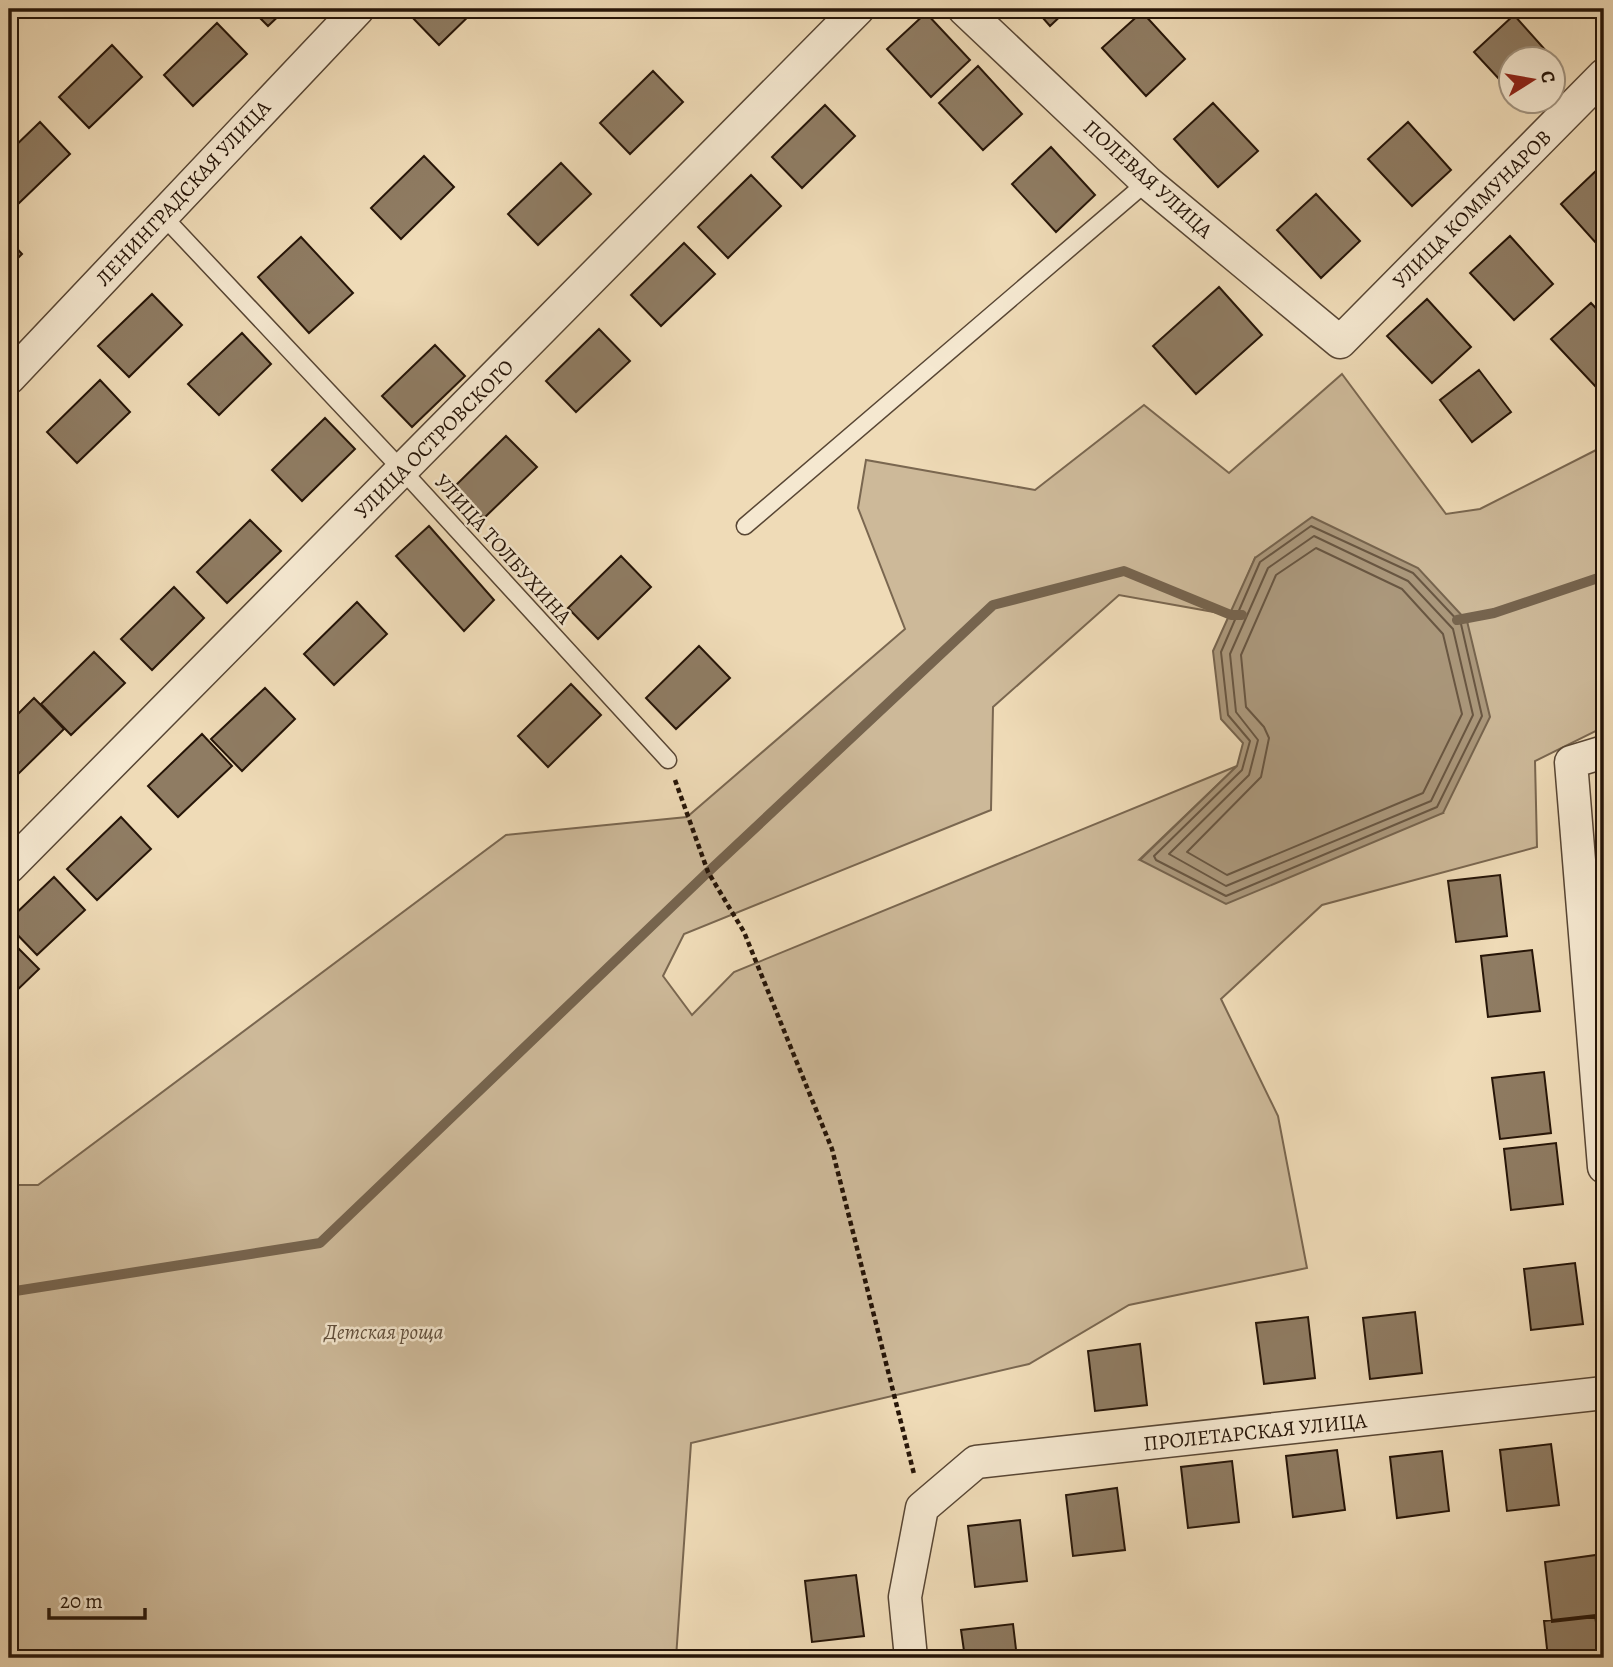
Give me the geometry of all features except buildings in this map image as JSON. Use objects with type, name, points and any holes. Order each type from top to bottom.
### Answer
[{"type":"street","name":"ЛЕНИНГРАДСКАЯ УЛИЦА","points":[[9,377],[358,9]]},
{"type":"street","name":"УЛИЦА ОСТРОВСКОГО","points":[[9,867],[858,9]]},
{"type":"street","name":"ПОЛЕВАЯ УЛИЦА","points":[[964,9],[1147,182],[1340,342]]},
{"type":"street","name":"УЛИЦА КОММУНАРОВ","points":[[1340,342],[1604,75]]},
{"type":"street","points":[[1604,752],[1571,762],[1604,1167]]},
{"type":"street","name":"ПРОЛЕТАРСКАЯ УЛИЦА","points":[[922,1507],[976,1462],[1604,1393]]},
{"type":"street","points":[[911,1658],[905,1597],[922,1507]]},
{"type":"lane","points":[[745,526],[1147,182]]},
{"type":"lane","name":"УЛИЦА ТОЛБУХИНА","points":[[162,215],[403,471],[668,760]]},
{"type":"path","points":[[668,760],[708,872],[744,932],[832,1149],[922,1507]]},
{"type":"green space","name":"Детская роща","points":[[1342,374],[1446,514],[1480,509],[1604,446],[1604,727],[1535,761],[1537,847],[1322,905],[1221,999],[1278,1116],[1307,1268],[1129,1305],[1029,1364],[691,1443],[676,1658],[9,1658],[9,1185],[38,1185],[506,835],[687,817],[905,629],[858,508],[866,460],[1035,490],[1144,405],[1229,473]],"holes":[[[1255,558],[1443,813],[1140,859],[1237,766],[734,972],[692,1015],[663,976],[684,934],[991,810],[993,707],[1119,595],[1231,615]]]},
{"type":"water","points":[[1312,517],[1418,568],[1467,621],[1490,717],[1443,813],[1226,904],[1140,860],[1237,766],[1243,743],[1221,719],[1213,651],[1255,558]]},
{"type":"waterway","points":[[9,1292],[320,1243],[708,872],[993,605],[1124,571],[1231,615],[1242,615]]},
{"type":"waterway","points":[[1457,620],[1494,613],[1604,576]]}]
